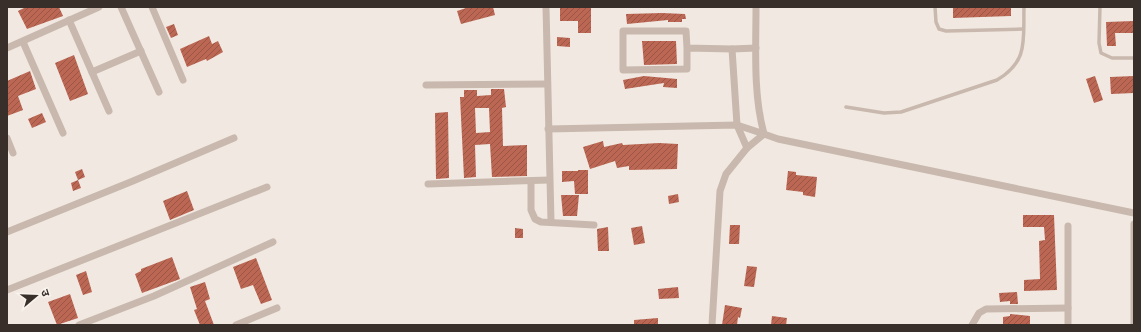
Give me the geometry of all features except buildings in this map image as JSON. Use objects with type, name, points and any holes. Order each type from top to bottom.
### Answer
[{"type":"street","points":[[7,48],[100,7]]},
{"type":"street","points":[[121,7],[159,92]]},
{"type":"street","points":[[152,7],[183,80]]},
{"type":"street","points":[[546,7],[551,222]]},
{"type":"street","points":[[756,7],[756,48],[760,118],[764,134]]},
{"type":"street","points":[[69,20],[109,111]]},
{"type":"street","points":[[623,31],[686,31],[687,48],[687,69],[623,70],[623,31]]},
{"type":"street","points":[[22,42],[63,133]]},
{"type":"street","points":[[687,48],[756,48]]},
{"type":"street","points":[[732,49],[737,125],[747,148]]},
{"type":"street","points":[[92,72],[141,51]]},
{"type":"street","points":[[426,85],[547,84]]},
{"type":"street","points":[[548,129],[737,125],[778,139],[1134,213]]},
{"type":"street","points":[[712,325],[720,191],[726,174],[747,148],[764,134]]},
{"type":"street","points":[[7,138],[13,153]]},
{"type":"street","points":[[7,232],[133,182],[234,138]]},
{"type":"street","points":[[428,184],[531,182],[549,180]]},
{"type":"street","points":[[531,182],[532,216],[538,221],[594,225]]},
{"type":"street","points":[[7,290],[267,187]]},
{"type":"street","points":[[1134,224],[1134,325]]},
{"type":"street","points":[[1068,226],[1068,325]]},
{"type":"street","points":[[79,325],[154,296],[273,242]]},
{"type":"street","points":[[236,325],[277,308]]},
{"type":"street","points":[[972,325],[978,313],[986,308],[1068,308]]},
{"type":"lane","points":[[936,7],[936,22],[939,29],[946,31],[1023,29]]},
{"type":"lane","points":[[846,107],[884,113],[901,112],[997,80],[1008,73],[1017,63],[1023,47],[1024,7]]},
{"type":"lane","points":[[1100,7],[1099,43],[1101,53],[1112,58],[1134,58]]}]
